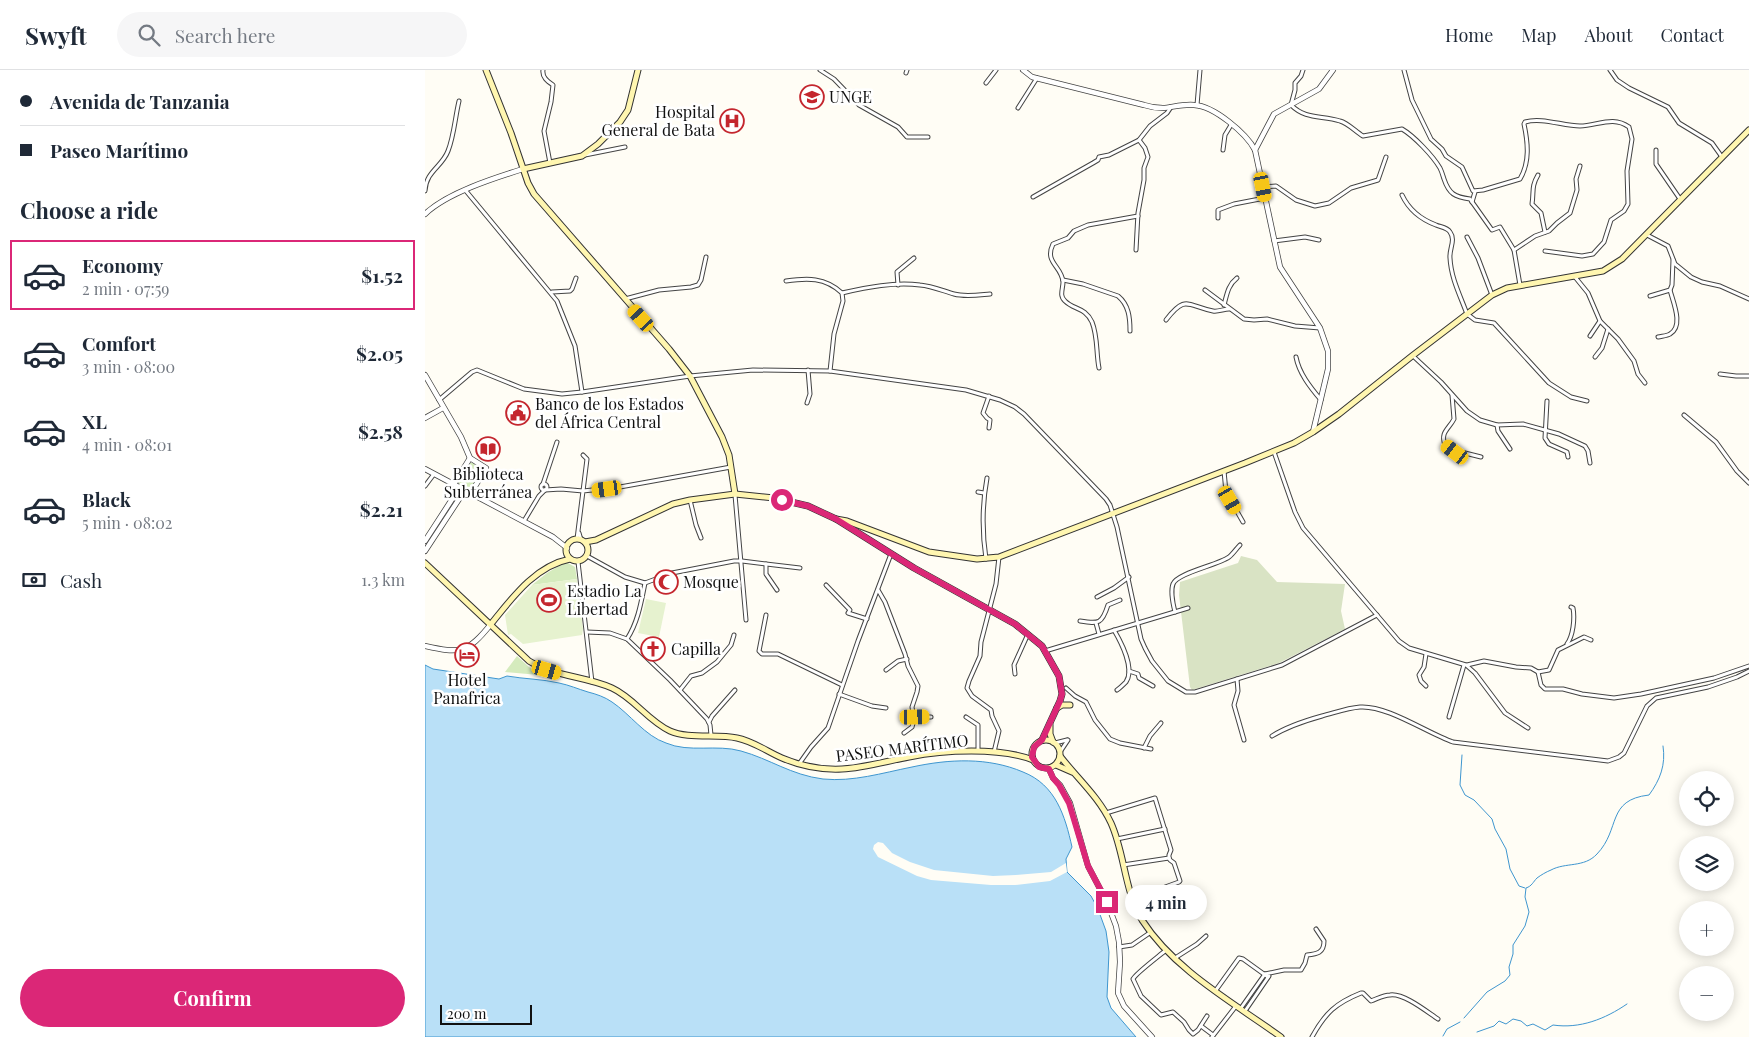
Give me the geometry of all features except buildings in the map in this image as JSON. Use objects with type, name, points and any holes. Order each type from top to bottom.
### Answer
[{"type":"main road","points":[[486,70],[531,189],[540,203],[690,376],[729,454],[735,494]]},
{"type":"main road","points":[[523,169],[582,156],[598,144],[625,116],[630,104],[638,70]]},
{"type":"main road","points":[[836,519],[847,521],[929,552],[986,560],[999,557],[1274,452],[1313,432],[1339,414],[1492,296],[1507,288],[1603,271],[1613,266],[1647,235],[1749,130]]},
{"type":"main road","points":[[559,561],[567,548],[581,540],[596,540],[673,504],[690,500],[735,494],[774,498],[808,506],[836,519],[891,554],[1015,624],[1028,634],[1045,651],[1059,676],[1061,685],[1061,697],[1057,709],[1042,740],[1032,750],[1033,760],[1039,767],[1049,769],[1056,765],[1060,754]]},
{"type":"main road","points":[[884,549],[890,538]]},
{"type":"main road","points":[[581,540],[589,549]]},
{"type":"main road","points":[[491,624],[535,576],[559,561],[570,559],[578,562],[587,556],[589,549],[596,540]]},
{"type":"main road","points":[[567,548],[570,559]]},
{"type":"main road","name":"PASEO MARÍTIMO","points":[[425,563],[529,660],[547,670],[614,689],[669,731],[682,735],[711,735],[739,738],[799,764],[822,768],[863,767],[911,756],[951,751],[995,752],[1033,760]]},
{"type":"main road","points":[[1057,709],[1064,705],[1070,705]]},
{"type":"main road","points":[[1050,722],[1049,731],[1060,754],[1106,813],[1117,839],[1132,900],[1151,932],[1174,958],[1277,1036]]},
{"type":"main road","points":[[1042,740],[1054,742]]},
{"type":"main road","name":"PASEO MARÍTIMO","points":[[1013,755],[1032,750]]},
{"type":"main road","points":[[1056,765],[1075,773]]},
{"type":"street","points":[[543,70],[543,75],[547,82],[553,85],[544,131],[550,164]]},
{"type":"street","points":[[820,70],[834,79],[859,105],[898,128],[907,137],[928,137]]},
{"type":"street","points":[[986,83],[996,70]]},
{"type":"street","points":[[1023,70],[1032,77],[1157,108],[1197,105],[1213,110],[1250,141],[1255,150],[1277,257],[1283,272],[1320,328],[1325,342],[1329,369],[1313,432]]},
{"type":"street","points":[[1197,105],[1199,70]]},
{"type":"street","points":[[1291,105],[1295,83],[1303,70]]},
{"type":"street","points":[[1255,150],[1274,114],[1319,89],[1333,70]]},
{"type":"street","points":[[1404,70],[1412,100],[1431,138],[1446,156],[1462,167],[1471,189],[1475,192]]},
{"type":"street","points":[[1610,70],[1617,80],[1629,88],[1668,107],[1679,123],[1712,143],[1723,157]]},
{"type":"street","points":[[1017,108],[1037,78]]},
{"type":"street","points":[[425,191],[429,175],[447,153],[459,102]]},
{"type":"street","points":[[1291,105],[1296,110],[1307,115],[1341,121],[1363,136],[1397,129],[1406,131],[1416,139],[1440,167],[1444,180],[1453,194],[1460,198],[1469,198],[1492,230],[1500,227],[1514,250],[1520,285]]},
{"type":"street","points":[[1033,197],[1093,164],[1099,157],[1109,155],[1139,140],[1150,126],[1167,113],[1171,107]]},
{"type":"street","points":[[1475,192],[1517,180],[1522,176],[1528,148],[1525,122],[1551,122],[1577,126],[1617,121],[1629,127],[1632,139],[1627,171],[1628,204],[1624,211],[1611,220],[1604,242],[1593,254],[1582,256],[1545,251]]},
{"type":"street","points":[[1223,150],[1225,135],[1231,125]]},
{"type":"street","points":[[1136,250],[1144,168],[1148,157],[1145,148],[1139,140]]},
{"type":"street","points":[[582,156],[625,146]]},
{"type":"street","points":[[1656,150],[1656,164],[1672,185],[1680,200]]},
{"type":"street","points":[[1263,187],[1276,186],[1296,200],[1320,206],[1342,196],[1351,188],[1374,183],[1379,180],[1386,156]]},
{"type":"street","points":[[1514,250],[1535,236],[1553,228],[1557,222],[1571,211],[1577,190],[1576,180],[1580,166]]},
{"type":"street","points":[[425,214],[443,201],[466,190],[523,169]]},
{"type":"street","points":[[1538,175],[1532,185],[1534,196],[1532,204],[1541,213],[1545,232]]},
{"type":"street","points":[[466,190],[551,292],[566,320],[575,346],[582,392]]},
{"type":"street","points":[[1472,202],[1475,192]]},
{"type":"street","points":[[1402,195],[1410,210],[1424,219],[1446,228],[1451,234],[1453,240],[1450,258],[1452,275],[1467,314],[1475,320],[1494,323],[1549,383],[1571,397],[1587,401]]},
{"type":"street","points":[[1218,218],[1218,210],[1265,198]]},
{"type":"street","points":[[1099,368],[1093,325],[1085,313],[1065,302],[1063,298],[1063,280],[1060,272],[1051,260],[1050,250],[1053,244],[1068,238],[1074,231],[1087,224],[1138,216]]},
{"type":"street","points":[[1647,235],[1668,246],[1679,268],[1691,277],[1702,282],[1720,286],[1749,299]]},
{"type":"street","points":[[1274,241],[1305,237],[1319,240]]},
{"type":"street","points":[[1467,237],[1478,258],[1492,296]]},
{"type":"street","points":[[625,299],[659,290],[698,285],[701,280],[706,257]]},
{"type":"street","points":[[898,285],[897,272],[914,258]]},
{"type":"street","points":[[1658,338],[1669,334],[1676,326],[1676,310],[1670,290],[1672,286],[1673,259]]},
{"type":"street","points":[[1574,276],[1588,293],[1600,321],[1634,361],[1638,374],[1645,383]]},
{"type":"street","points":[[551,292],[572,289],[575,278]]},
{"type":"street","points":[[1224,304],[1228,288],[1237,278]]},
{"type":"street","points":[[785,281],[816,279],[830,284],[842,293],[843,301],[835,334],[830,371]]},
{"type":"street","points":[[1063,280],[1083,284],[1118,296],[1123,300],[1130,316],[1130,331]]},
{"type":"street","points":[[842,293],[875,286],[898,285],[930,286],[965,296],[990,294]]},
{"type":"street","points":[[1205,290],[1244,319],[1267,318],[1295,326],[1320,328]]},
{"type":"street","points":[[1650,296],[1670,290]]},
{"type":"street","points":[[1166,320],[1174,309],[1182,304],[1191,304],[1213,311],[1229,309]]},
{"type":"street","points":[[1591,336],[1600,321]]},
{"type":"street","points":[[1595,357],[1602,348],[1608,329]]},
{"type":"street","points":[[1412,356],[1441,382],[1467,411],[1480,420],[1497,424],[1523,424],[1559,434],[1585,446],[1590,463]]},
{"type":"street","points":[[1296,357],[1302,375],[1321,400]]},
{"type":"street","points":[[439,401],[472,372],[477,370],[534,392],[562,394],[690,376],[753,370],[830,371],[966,390],[989,396],[1015,407],[1025,414],[1106,499],[1113,514],[1129,577],[1141,639],[1152,661],[1168,680],[1185,692],[1195,692],[1282,665],[1377,615]]},
{"type":"street","points":[[807,403],[810,394],[808,370]]},
{"type":"street","points":[[1720,374],[1749,376]]},
{"type":"street","points":[[425,376],[461,437],[471,458],[486,468],[471,493]]},
{"type":"street","points":[[1452,395],[1454,419],[1444,430],[1445,445],[1455,452],[1481,457]]},
{"type":"street","points":[[989,396],[983,412],[990,420],[989,428]]},
{"type":"street","points":[[1547,401],[1544,430],[1546,441],[1567,452],[1568,457]]},
{"type":"street","points":[[425,418],[443,408]]},
{"type":"street","points":[[1684,415],[1716,442],[1737,472],[1749,483]]},
{"type":"street","points":[[1497,424],[1498,431],[1510,448]]},
{"type":"street","points":[[524,521],[544,488],[557,442]]},
{"type":"street","points":[[1274,452],[1295,512],[1303,528],[1404,646],[1465,665],[1475,673],[1505,713],[1528,728]]},
{"type":"street","points":[[581,540],[579,532],[587,459],[583,454]]},
{"type":"street","points":[[454,484],[471,458]]},
{"type":"street","points":[[544,488],[583,492],[732,467]]},
{"type":"street","points":[[425,469],[560,541],[567,548]]},
{"type":"street","points":[[1224,471],[1226,492],[1243,522]]},
{"type":"street","points":[[425,486],[434,474]]},
{"type":"street","points":[[986,560],[982,530],[987,478]]},
{"type":"street","points":[[425,542],[463,489]]},
{"type":"street","points":[[425,551],[463,489]]},
{"type":"street","points":[[978,492],[984,494]]},
{"type":"street","points":[[735,494],[746,620]]},
{"type":"street","points":[[690,500],[701,538]]},
{"type":"street","points":[[1175,612],[1172,586],[1176,580],[1202,567],[1229,557],[1239,545]]},
{"type":"street","points":[[799,764],[828,728],[891,554]]},
{"type":"street","points":[[587,556],[625,577],[645,583],[683,571],[742,561],[799,568]]},
{"type":"street","points":[[995,752],[999,731],[992,718],[991,710],[972,696],[967,688],[979,660],[981,642],[996,584],[999,557]]},
{"type":"street","points":[[578,562],[592,683]]},
{"type":"street","points":[[766,564],[766,574],[777,590]]},
{"type":"street","points":[[1097,597],[1129,577]]},
{"type":"street","points":[[627,639],[639,614],[645,583]]},
{"type":"street","points":[[826,585],[850,610],[849,613],[867,619]]},
{"type":"street","points":[[878,589],[885,602],[918,686],[912,707],[915,717],[911,727],[903,733]]},
{"type":"street","points":[[1080,621],[1099,622],[1104,616],[1108,605],[1120,600]]},
{"type":"street","points":[[1565,646],[1571,638],[1574,614],[1571,607]]},
{"type":"street","points":[[1045,651],[1188,608]]},
{"type":"street","points":[[766,615],[759,652],[762,654],[777,654],[842,685]]},
{"type":"street","points":[[1096,623],[1099,634]]},
{"type":"street","points":[[425,646],[447,650],[464,649],[475,643],[491,624]]},
{"type":"street","points":[[1114,630],[1124,649],[1129,671],[1127,681],[1117,690]]},
{"type":"street","points":[[587,632],[610,633],[627,639],[681,690],[709,722],[711,735]]},
{"type":"street","points":[[1015,674],[1014,665],[1028,634]]},
{"type":"street","points":[[681,690],[691,676],[702,674],[717,662],[731,645],[734,635]]},
{"type":"street","points":[[1465,665],[1484,661],[1531,668],[1538,672],[1550,669],[1558,650],[1584,637],[1591,640]]},
{"type":"street","points":[[1425,654],[1424,668],[1419,675],[1421,681],[1426,686]]},
{"type":"street","points":[[886,670],[898,662],[907,659]]},
{"type":"street","points":[[1449,717],[1465,665]]},
{"type":"street","points":[[1538,672],[1541,685],[1545,689],[1563,689],[1581,694],[1610,698],[1641,694],[1714,678],[1749,666]]},
{"type":"street","points":[[1129,671],[1138,674],[1139,678],[1153,686]]},
{"type":"street","points":[[1272,736],[1300,722],[1353,708],[1366,707],[1377,709],[1453,742],[1608,761],[1624,753],[1647,706],[1656,698],[1708,687],[1749,671]]},
{"type":"street","points":[[1237,679],[1238,691],[1234,705],[1244,740]]},
{"type":"street","points":[[1066,688],[1086,702],[1095,720],[1110,739],[1151,749]]},
{"type":"street","points":[[709,722],[735,690]]},
{"type":"street","points":[[839,694],[872,706],[887,708]]},
{"type":"street","points":[[915,717],[931,717]]},
{"type":"street","points":[[966,718],[978,725],[978,752]]},
{"type":"street","points":[[1144,748],[1150,736],[1161,723]]},
{"type":"street","points":[[1054,742],[1068,740],[1060,754]]},
{"type":"street","points":[[1049,769],[1071,808],[1088,866],[1107,902],[1116,926],[1119,947],[1118,993],[1124,1006],[1152,1037]]},
{"type":"street","points":[[1106,813],[1154,797],[1165,829],[1171,850],[1169,858],[1174,864],[1180,880],[1132,900]]},
{"type":"street","points":[[1117,839],[1165,829]]},
{"type":"street","points":[[1123,865],[1169,858]]},
{"type":"street","points":[[1201,1026],[1212,1036],[1241,1008],[1269,975],[1284,970],[1301,970],[1307,955],[1317,954],[1324,945],[1324,941],[1316,929]]},
{"type":"street","points":[[1119,947],[1133,945],[1151,932]]},
{"type":"street","points":[[1174,958],[1206,936]]},
{"type":"street","points":[[1166,950],[1149,966],[1136,974],[1133,979],[1141,996],[1161,1015],[1173,1012],[1193,1034],[1207,1016]]},
{"type":"street","points":[[1216,990],[1239,958],[1269,975]]},
{"type":"street","points":[[1241,1008],[1265,974]]},
{"type":"street","points":[[1312,1037],[1334,1006],[1347,998],[1361,993],[1371,1001],[1389,995],[1398,995],[1438,1019]]},
{"type":"green space","points":[[469,463],[473,463],[481,469],[482,473],[473,488],[468,489],[459,484],[458,480]]},
{"type":"green space","points":[[1241,556],[1257,560],[1277,582],[1345,584],[1341,611],[1345,629],[1279,663],[1192,690],[1190,687],[1179,595],[1180,582],[1238,563]]},
{"type":"green space","points":[[566,562],[575,567],[577,579],[532,585],[547,573]]},
{"type":"green space","name":"Estadio La Libertad","points":[[577,579],[583,629],[582,635],[523,644],[511,634],[508,635],[505,615],[532,585]]},
{"type":"green space","points":[[646,599],[666,603],[659,637],[638,633]]},
{"type":"green space","points":[[517,656],[529,667],[540,674],[505,672]]},
{"type":"water","points":[[425,665],[433,669],[499,679],[507,676],[566,685],[609,700],[658,740],[675,746],[722,748],[741,751],[811,777],[834,780],[856,778],[926,764],[954,761],[996,764],[1023,772],[1044,785],[1051,793],[1062,813],[1072,847],[1066,859],[1067,872],[1091,896],[1106,931],[1109,952],[1107,997],[1111,1008],[1136,1037],[425,1037]]},
{"type":"pier","points":[[878,842],[883,843],[892,853],[910,862],[934,870],[993,876],[1016,875],[1051,872],[1066,863],[1067,872],[1050,881],[1015,885],[931,880],[917,876],[878,857],[873,849],[874,845]]},
{"type":"waterway","points":[[1464,1018],[1487,992],[1505,981],[1510,975],[1509,967],[1513,954],[1513,945],[1525,926],[1529,912],[1525,897],[1526,888],[1547,872],[1563,866],[1581,863],[1597,854],[1609,835],[1620,809],[1635,798],[1649,795],[1653,789],[1663,766],[1663,746]]},
{"type":"waterway","points":[[1462,755],[1460,785],[1465,795],[1474,800],[1492,819],[1495,829],[1506,849],[1510,869],[1519,886],[1525,888]]},
{"type":"waterway","points":[[1477,1032],[1494,1026],[1499,1021],[1506,1024],[1513,1019],[1521,1021],[1527,1026],[1533,1024],[1545,1030],[1553,1025],[1573,1026],[1592,1022],[1627,1004]]},
{"type":"waterway","points":[[1443,1036],[1447,1029],[1460,1022]]},
{"type":"place","name":"UNGE","points":[[812,97]]},
{"type":"place","name":"Hospital General de Bata","points":[[732,121]]},
{"type":"place","name":"Banco de los Estados del África Central","points":[[518,413]]},
{"type":"place","name":"Biblioteca Subterránea","points":[[488,449]]},
{"type":"place","name":"Mosque","points":[[666,582]]},
{"type":"place","name":"Estadio La Libertad","points":[[549,600]]},
{"type":"place","name":"Capilla","points":[[653,649]]},
{"type":"place","name":"Hotel Panafrica","points":[[467,655]]},
{"type":"route","points":[[782,500],[808,506],[836,519],[914,568],[1015,624],[1042,646],[1059,676],[1062,694],[1042,740],[1032,750],[1032,757],[1035,764],[1039,767],[1049,769],[1069,803],[1081,837],[1088,866],[1107,902]]}]
